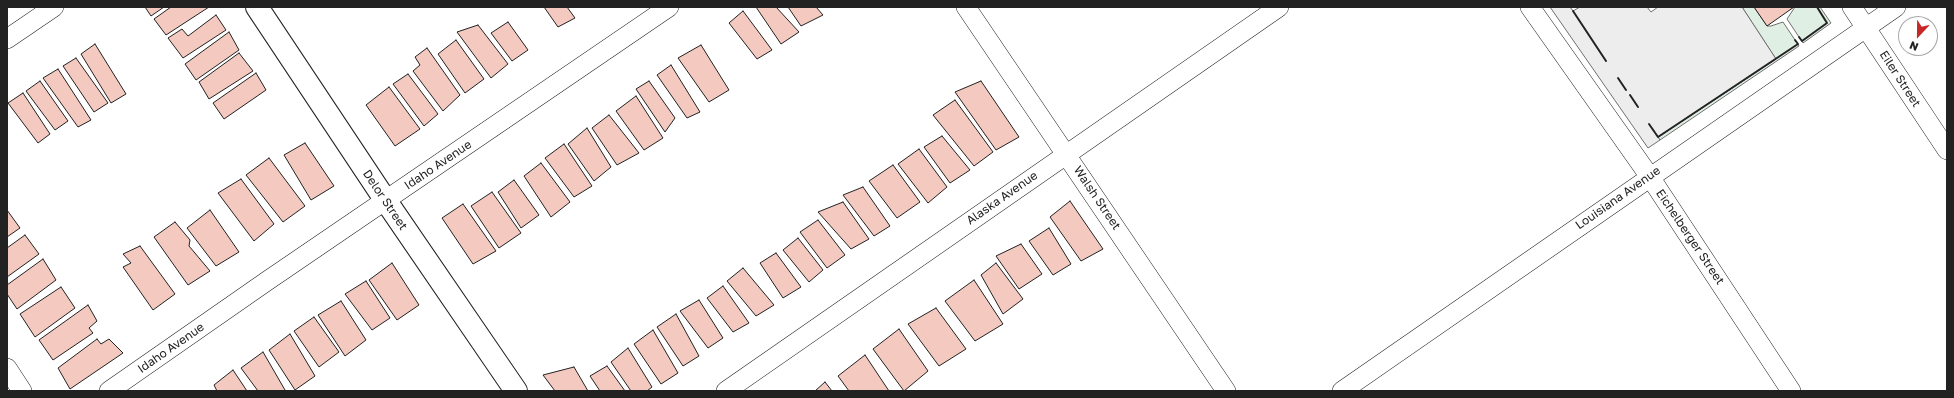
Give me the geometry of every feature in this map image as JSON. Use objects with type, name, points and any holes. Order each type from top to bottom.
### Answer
[{"type":"street","points":[[7,39],[54,7]]},
{"type":"street","name":"Delor Street","points":[[257,7],[386,201],[516,391]]},
{"type":"street","name":"Idaho Avenue","points":[[109,391],[267,280],[386,201],[669,7]]},
{"type":"street","name":"Walsh Street","points":[[966,7],[1067,153],[1226,391]]},
{"type":"street","name":"Alaska Avenue","points":[[726,391],[1279,7]]},
{"type":"street","name":"Eichelberger Street","points":[[1530,7],[1650,176],[1791,391]]},
{"type":"street","name":"Eiler Street","points":[[1852,7],[1947,150]]},
{"type":"street","name":"Louisiana Avenue","points":[[1342,391],[1650,176],[1896,7]]},
{"type":"street","points":[[7,368],[22,391]]},
{"type":"green space","points":[[1742,7],[1754,7],[1767,26],[1783,22],[1799,46],[1660,140],[1658,137],[1776,59]]},
{"type":"green space","points":[[1795,7],[1820,7],[1831,23],[1803,43],[1787,19]]},
{"type":"shaded area","points":[[1550,7],[1570,7],[1573,11],[1580,7],[1647,7],[1651,12],[1658,7],[1742,7],[1776,59],[1658,137],[1660,140],[1648,148]]},
{"type":"building","points":[[145,7],[164,7],[151,16]]},
{"type":"building","points":[[171,7],[209,7],[166,35],[154,19]]},
{"type":"building","points":[[544,7],[567,7],[575,18],[558,27]]},
{"type":"building","points":[[756,7],[776,7],[799,32],[781,44]]},
{"type":"building","points":[[788,7],[816,7],[823,15],[801,26]]},
{"type":"building","points":[[1754,7],[1794,7],[1767,26]]},
{"type":"building","points":[[743,11],[772,50],[757,59],[729,23]]},
{"type":"building","points":[[216,15],[226,30],[183,58],[168,38],[182,29],[188,36]]},
{"type":"building","points":[[508,22],[528,50],[512,61],[491,33]]},
{"type":"building","points":[[478,25],[508,64],[491,78],[457,32]]},
{"type":"building","points":[[229,32],[239,50],[196,80],[185,64]]},
{"type":"building","points":[[456,40],[484,79],[465,93],[438,54]]},
{"type":"building","points":[[95,44],[126,94],[111,103],[81,54]]},
{"type":"building","points":[[701,45],[729,90],[709,102],[678,58]]},
{"type":"building","points":[[427,48],[460,95],[443,111],[413,71],[420,65],[415,57]]},
{"type":"building","points":[[239,53],[253,71],[209,99],[199,82]]},
{"type":"building","points":[[76,58],[108,103],[94,112],[63,66]]},
{"type":"building","points":[[671,65],[700,112],[687,118],[657,75]]},
{"type":"building","points":[[58,69],[91,120],[78,127],[43,78]]},
{"type":"building","points":[[256,73],[266,90],[224,119],[213,103]]},
{"type":"building","points":[[408,74],[438,114],[424,126],[393,84]]},
{"type":"building","points":[[40,81],[68,121],[55,130],[26,91]]},
{"type":"building","points":[[649,81],[675,118],[665,132],[636,89]]},
{"type":"building","points":[[981,81],[1019,137],[996,150],[955,92]]},
{"type":"building","points":[[389,87],[420,129],[395,146],[366,105]]},
{"type":"building","points":[[23,93],[50,134],[38,143],[8,103]]},
{"type":"building","points":[[636,96],[663,138],[644,150],[616,111]]},
{"type":"building","points":[[955,100],[993,152],[974,166],[933,115]]},
{"type":"building","points":[[609,115],[639,153],[617,165],[592,128]]},
{"type":"building","points":[[587,128],[611,167],[594,181],[568,144]]},
{"type":"building","points":[[942,136],[970,170],[950,183],[924,147]]},
{"type":"building","points":[[305,143],[334,186],[311,200],[284,155]]},
{"type":"building","points":[[564,144],[592,186],[574,197],[545,158]]},
{"type":"building","points":[[919,149],[947,187],[928,203],[898,164]]},
{"type":"building","points":[[269,158],[305,206],[283,222],[246,175]]},
{"type":"building","points":[[541,163],[570,202],[551,217],[524,176]]},
{"type":"building","points":[[893,165],[920,202],[897,218],[869,181]]},
{"type":"building","points":[[241,179],[274,224],[254,241],[218,193]]},
{"type":"building","points":[[514,180],[539,215],[521,228],[498,192]]},
{"type":"building","points":[[863,187],[890,226],[874,236],[843,195]]},
{"type":"building","points":[[492,192],[521,233],[499,248],[471,206]]},
{"type":"building","points":[[1070,201],[1103,249],[1081,261],[1050,217]]},
{"type":"building","points":[[843,202],[869,239],[851,249],[818,212]]},
{"type":"building","points":[[463,204],[496,251],[473,264],[442,218]]},
{"type":"building","points":[[7,210],[20,228],[7,237]]},
{"type":"building","points":[[210,210],[239,252],[216,266],[187,228]]},
{"type":"building","points":[[818,220],[845,255],[827,268],[800,232]]},
{"type":"building","points":[[175,222],[190,240],[189,246],[210,271],[188,285],[154,237]]},
{"type":"building","points":[[1049,228],[1071,264],[1053,275],[1029,241]]},
{"type":"building","points":[[25,235],[39,254],[7,277],[7,248]]},
{"type":"building","points":[[798,238],[823,270],[809,282],[783,250]]},
{"type":"building","points":[[1021,244],[1042,274],[1019,289],[996,256]]},
{"type":"building","points":[[140,246],[175,294],[153,310],[123,267],[131,263],[123,254]]},
{"type":"building","points":[[776,253],[801,287],[783,298],[760,263]]},
{"type":"building","points":[[43,259],[56,280],[17,309],[7,294],[7,285]]},
{"type":"building","points":[[392,263],[419,305],[397,320],[369,280]]},
{"type":"building","points":[[996,263],[1023,299],[1003,314],[981,275]]},
{"type":"building","points":[[743,268],[774,305],[756,316],[727,281]]},
{"type":"building","points":[[974,280],[1003,324],[975,341],[945,301]]},
{"type":"building","points":[[366,281],[390,318],[372,330],[345,294]]},
{"type":"building","points":[[723,286],[749,323],[733,332],[707,298]]},
{"type":"building","points":[[61,287],[75,308],[35,337],[20,314]]},
{"type":"building","points":[[699,300],[723,338],[708,348],[680,311]]},
{"type":"building","points":[[341,301],[366,340],[345,356],[318,315]]},
{"type":"building","points":[[88,305],[97,321],[89,328],[93,333],[53,360],[39,340]]},
{"type":"building","points":[[936,308],[966,349],[939,366],[908,324]]},
{"type":"building","points":[[676,314],[699,356],[683,366],[657,327]]},
{"type":"building","points":[[314,317],[339,352],[319,367],[294,331]]},
{"type":"building","points":[[899,329],[928,371],[904,391],[873,349]]},
{"type":"building","points":[[653,330],[678,373],[661,384],[634,344]]},
{"type":"building","points":[[290,334],[315,376],[295,390],[269,350]]},
{"type":"building","points":[[97,339],[101,344],[109,339],[123,353],[70,389],[58,368]]},
{"type":"building","points":[[628,348],[652,387],[647,391],[631,391],[611,362]]},
{"type":"building","points":[[263,352],[285,390],[284,391],[258,391],[241,368]]},
{"type":"building","points":[[865,355],[889,391],[849,391],[838,376]]},
{"type":"building","points":[[607,366],[625,391],[600,391],[590,376]]},
{"type":"building","points":[[574,367],[588,391],[555,391],[543,375]]},
{"type":"building","points":[[233,370],[247,391],[217,391],[214,385]]},
{"type":"building","points":[[825,382],[832,391],[815,391]]},
{"type":"wall","points":[[1799,37],[1802,41],[1827,23],[1817,7]]},
{"type":"wall","points":[[1573,11],[1606,61]]},
{"type":"wall","points":[[1649,124],[1658,137],[1798,44],[1795,40]]},
{"type":"wall","points":[[1618,78],[1626,90]]},
{"type":"wall","points":[[1630,95],[1638,107]]}]
